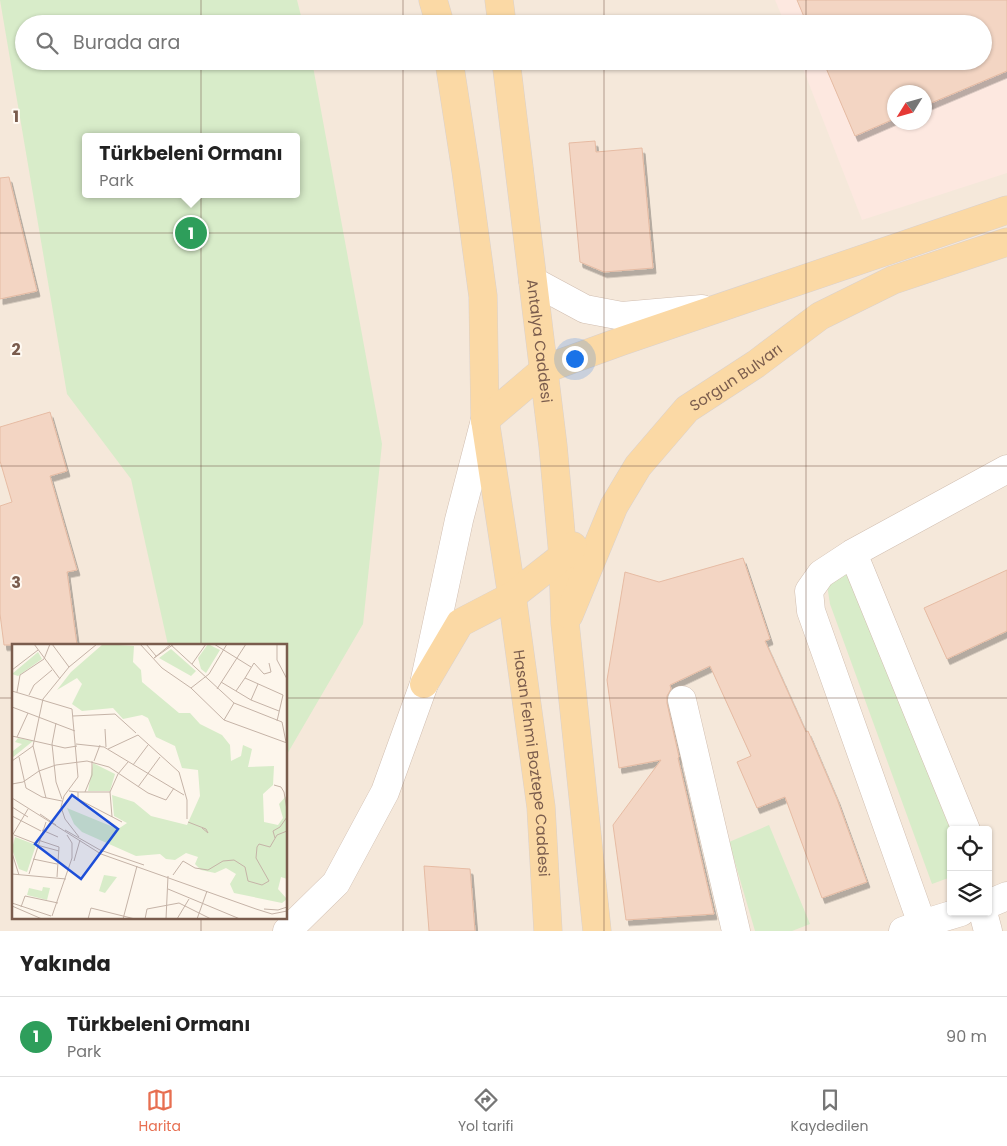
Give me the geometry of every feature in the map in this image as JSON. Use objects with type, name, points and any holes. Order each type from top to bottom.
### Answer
[{"type":"main road","points":[[433,0],[437,15]]},
{"type":"main road","points":[[499,0],[501,15]]},
{"type":"main road","points":[[450,70],[483,296],[485,420],[512,596]]},
{"type":"main road","name":"Antalya Caddesi","points":[[507,70],[544,369],[563,556],[565,623]]},
{"type":"main road","points":[[485,420],[544,369],[1007,210]]},
{"type":"main road","name":"Sorgun Bulvarı","points":[[565,623],[614,506],[638,466],[687,409],[756,364],[820,316],[893,280],[1007,242]]},
{"type":"main road","points":[[424,684],[460,623],[512,596],[563,556],[614,506]]},
{"type":"main road","name":"Hasan Fehmi Boztepe Caddesi","points":[[512,596],[541,807],[548,931]]},
{"type":"main road","points":[[565,623],[597,931]]},
{"type":"street","points":[[533,281],[585,309],[622,316],[721,307]]},
{"type":"street","points":[[287,931],[336,883],[385,792],[424,684],[459,520],[485,420]]},
{"type":"street","points":[[948,916],[912,927],[811,611],[809,591],[821,574],[853,553],[1007,469]]},
{"type":"street","points":[[853,553],[964,826]]},
{"type":"street","points":[[682,700],[736,931]]},
{"type":"street","points":[[988,931],[990,916]]},
{"type":"shaded area","points":[[0,0],[1007,0],[1007,931],[0,931]]},
{"type":"shaded area","points":[[775,0],[1007,0],[1007,173],[862,220],[804,70],[992,70],[992,15],[781,15]]},
{"type":"green space","points":[[0,0],[297,0],[301,15],[15,15],[15,70],[314,70],[382,444],[363,624],[288,753],[288,644],[168,644],[131,479],[67,394]]},
{"type":"green space","points":[[846,570],[949,826],[947,826],[947,878],[932,884],[830,604],[827,585]]},
{"type":"green space","points":[[769,825],[810,924],[792,931],[755,931],[729,842]]},
{"type":"building","points":[[797,0],[1007,0],[1007,71],[932,103],[932,85],[887,85],[887,122],[855,136],[827,70],[992,70],[992,15],[803,15]]},
{"type":"building","points":[[595,141],[596,152],[642,148],[653,268],[604,272],[580,262],[569,143]]},
{"type":"building","points":[[9,177],[37,291],[0,299],[0,178]]},
{"type":"building","points":[[50,412],[67,471],[50,476],[77,570],[67,572],[77,644],[4,645],[0,614],[0,506],[12,502],[0,461],[0,427]]},
{"type":"building","points":[[743,558],[770,639],[765,641],[806,732],[808,731],[837,799],[867,882],[822,898],[785,797],[757,808],[737,762],[751,756],[710,666],[670,685],[671,689],[667,696],[667,703],[714,914],[626,920],[613,825],[661,760],[619,768],[607,680],[625,572],[659,582]]},
{"type":"building","points":[[1007,570],[1007,631],[947,659],[924,608]]},
{"type":"building","points":[[424,866],[470,869],[475,931],[429,931]]},
{"type":"place","name":"Türkbeleni Ormanı","points":[[191,233]]}]
